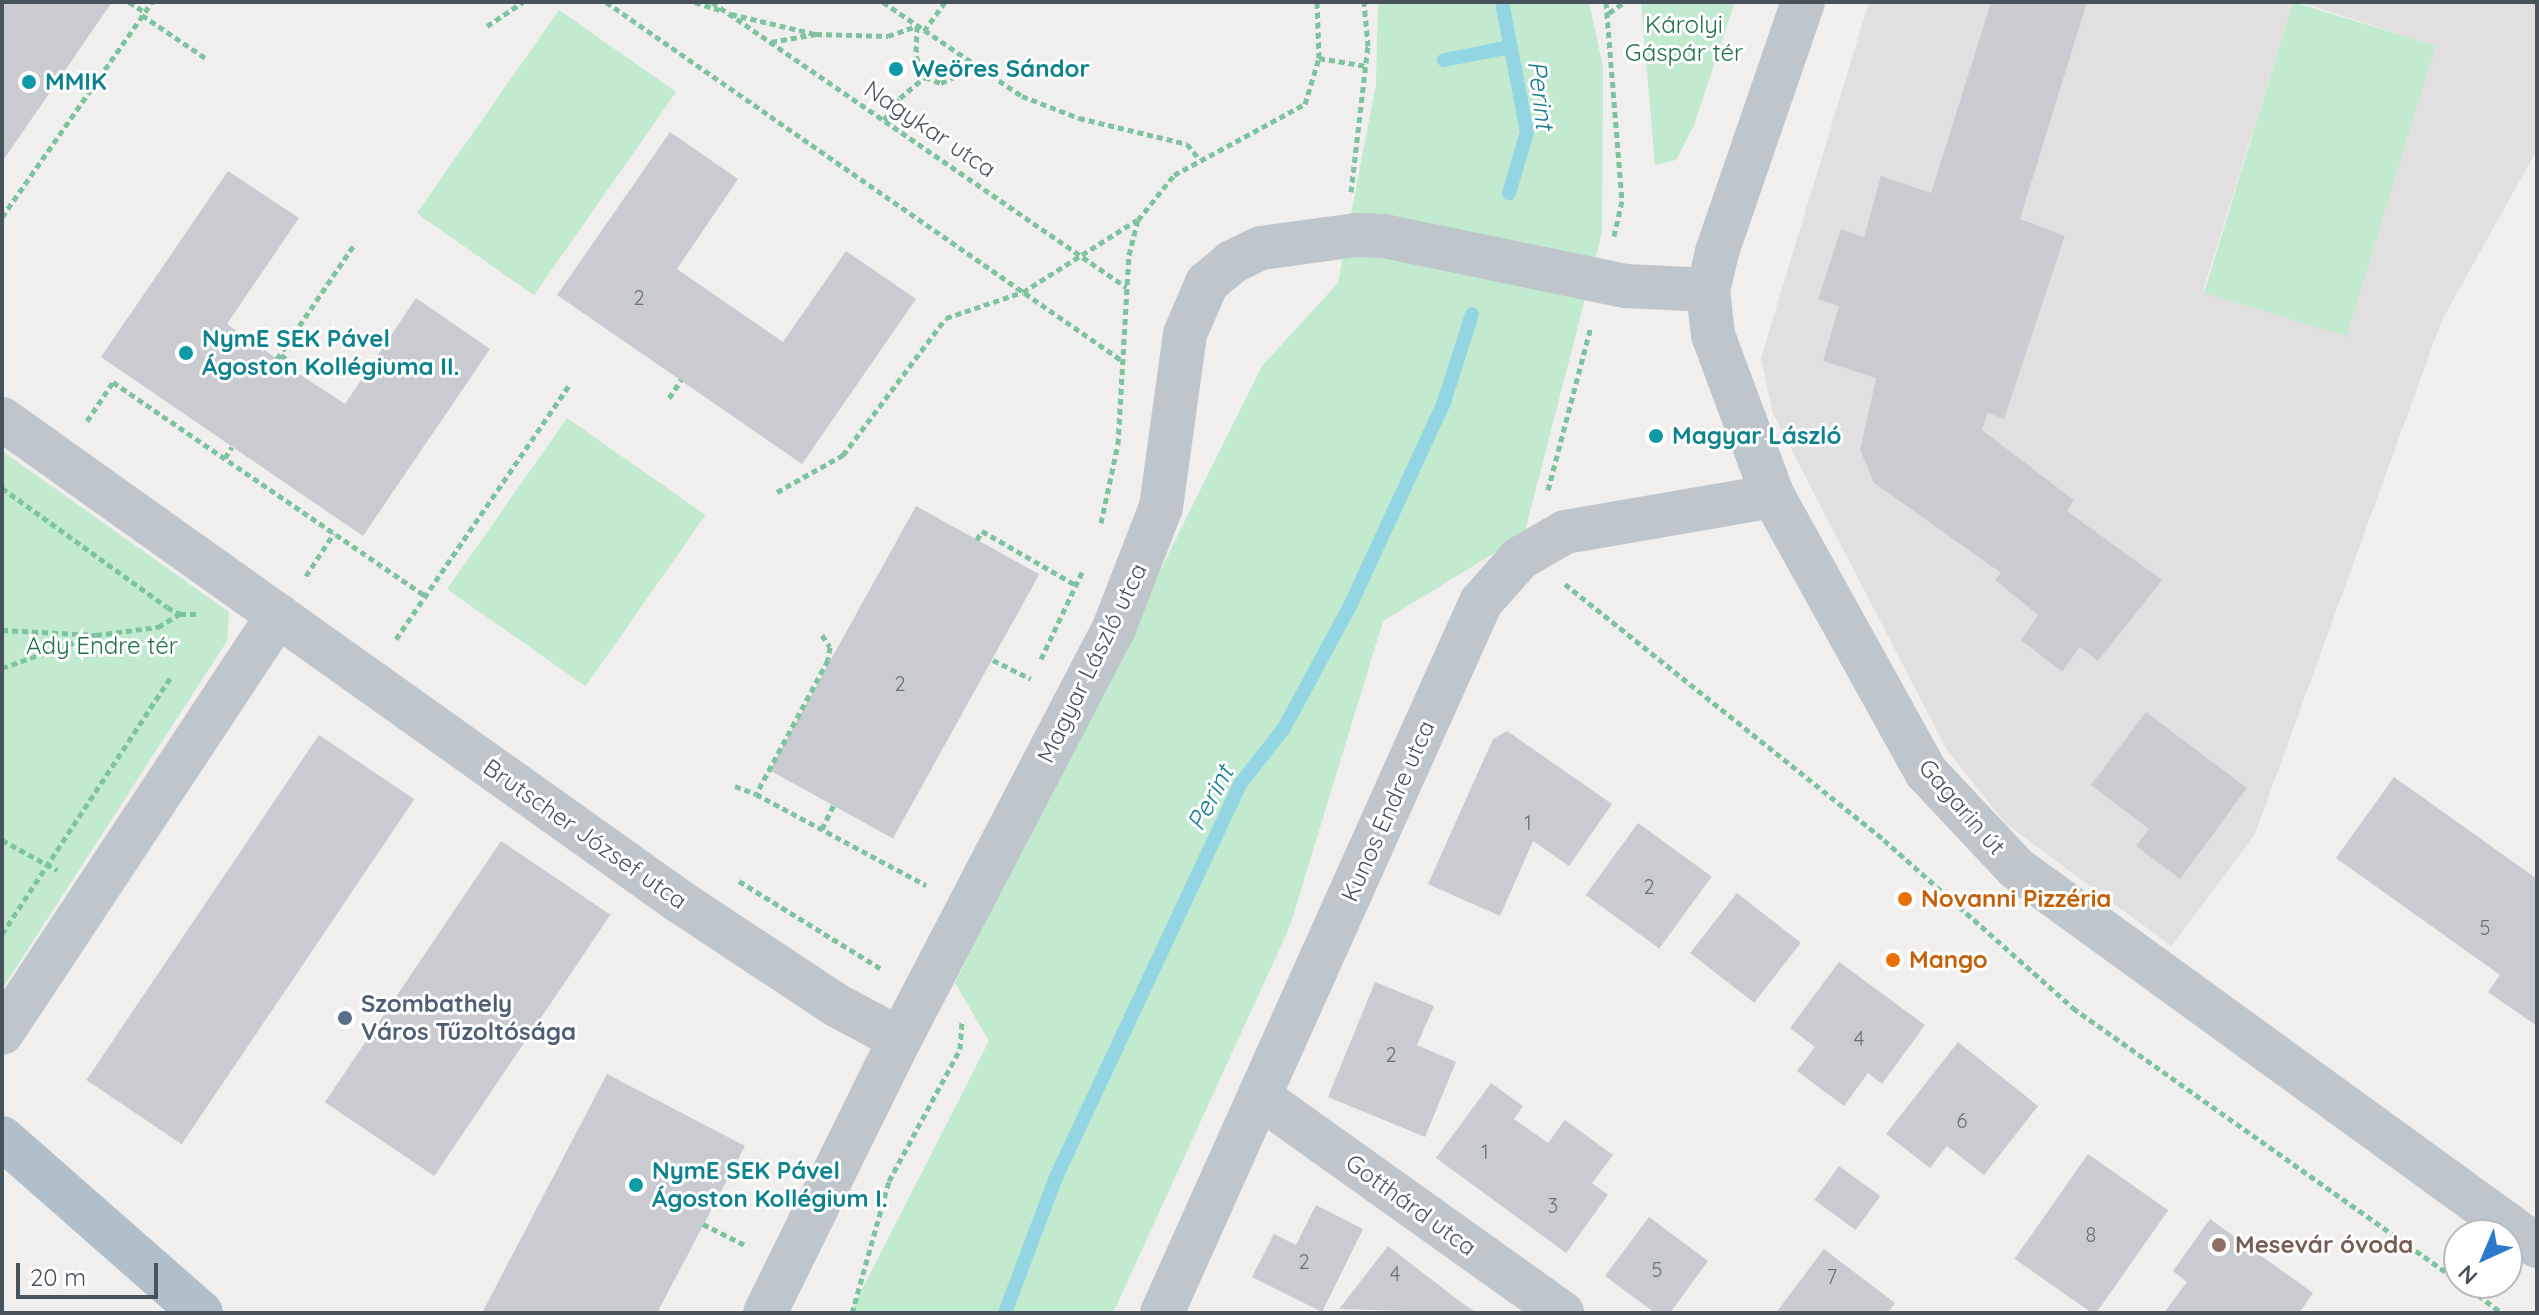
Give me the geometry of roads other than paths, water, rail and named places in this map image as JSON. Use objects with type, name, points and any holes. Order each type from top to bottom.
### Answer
[{"type":"main road","points":[[2,1138],[201,1313]]},
{"type":"street","points":[[1708,290],[1803,2]]},
{"type":"street","name":"Magyar László utca","points":[[765,1313],[900,1039],[1136,577],[1161,507],[1185,334],[1199,293],[1218,272],[1252,252],[1365,236],[1626,286],[1708,290]]},
{"type":"street","name":"Gagarin út","points":[[1708,290],[1713,335],[1773,496],[1926,772],[1968,822],[2016,868],[2164,980],[2537,1246]]},
{"type":"street","points":[[2,419],[278,615],[2,1033]]},
{"type":"street","name":"Kunos Endre utca","points":[[1162,1313],[1481,602],[1520,558],[1565,532],[1773,496]]},
{"type":"street","name":"Brutscher József utca","points":[[278,615],[679,901],[836,1005],[900,1039]]},
{"type":"street","name":"Gotthárd utca","points":[[1261,1098],[1562,1313]]},
{"type":"waterway","name":"Perint","points":[[1502,2],[1527,132],[1509,193]]},
{"type":"waterway","points":[[1444,60],[1510,47]]},
{"type":"waterway","name":"Perint","points":[[1005,1313],[1057,1175],[1241,783],[1284,728],[1349,608],[1444,402],[1472,314]]},
{"type":"place","name":"Weöres Sándor","points":[[896,69]]},
{"type":"place","name":"MMIK","points":[[29,82]]},
{"type":"place","name":"NymE SEK Pável Ágoston Kollégiuma II.","points":[[186,353]]},
{"type":"place","name":"Magyar László","points":[[1656,436]]},
{"type":"place","name":"Novanni Pizzéria","points":[[1905,899]]},
{"type":"place","name":"Mango","points":[[1893,960]]},
{"type":"place","name":"Szombathely Város Tűzoltósága","points":[[345,1018]]},
{"type":"place","name":"NymE SEK Pável Ágoston Kollégium I.","points":[[636,1185]]},
{"type":"place","name":"Mesevár óvoda","points":[[2219,1245]]},
{"type":"park label","name":"Károlyi Gáspár tér","points":[[1684,39]]},
{"type":"park label","name":"Ady Endre tér","points":[[102,646]]}]
